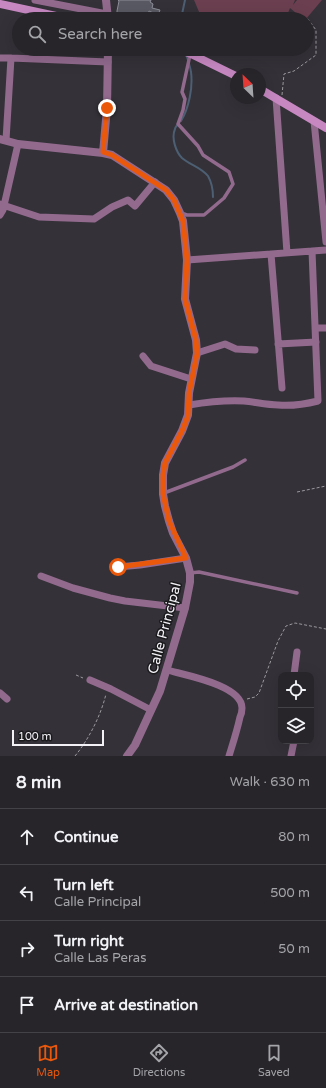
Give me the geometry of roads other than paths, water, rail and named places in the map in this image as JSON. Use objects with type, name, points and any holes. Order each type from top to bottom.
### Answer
[{"type":"main road","points":[[0,4],[37,12]]},
{"type":"main road","points":[[193,56],[230,73]]},
{"type":"main road","points":[[266,92],[322,124]]},
{"type":"street","points":[[39,0],[90,12]]},
{"type":"street","points":[[106,0],[107,12]]},
{"type":"street","points":[[103,152],[107,108],[108,56]]},
{"type":"street","points":[[0,58],[108,62]]},
{"type":"street","points":[[3,140],[11,58]]},
{"type":"street","points":[[279,99],[287,253]]},
{"type":"street","points":[[322,124],[326,242]]},
{"type":"street","name":"Calle Principal","points":[[3,140],[18,144],[103,152],[112,155],[166,190],[174,200],[183,221],[187,260],[185,299],[196,340],[197,354],[191,379],[188,416],[182,431],[165,463],[163,475],[163,494],[169,521],[186,558],[190,573],[185,608],[160,692],[135,745],[127,756]]},
{"type":"street","points":[[0,215],[18,144]]},
{"type":"street","points":[[2,204],[39,217],[94,219],[112,207],[128,200],[135,206],[155,182]]},
{"type":"street","points":[[187,260],[326,250]]},
{"type":"street","points":[[189,406],[209,402],[225,401],[245,401],[279,405],[311,403],[318,401],[312,251]]},
{"type":"street","points":[[271,254],[282,388]]},
{"type":"street","points":[[315,328],[326,328]]},
{"type":"street","points":[[278,344],[316,342]]},
{"type":"street","points":[[197,354],[225,344],[236,350],[255,350]]},
{"type":"street","points":[[143,356],[151,366],[191,379]]},
{"type":"street","points":[[118,567],[186,558]]},
{"type":"street","points":[[42,576],[73,588],[110,598],[185,608]]},
{"type":"street","points":[[294,672],[297,652]]},
{"type":"street","points":[[167,670],[210,682],[221,686],[236,695],[242,708],[229,756]]},
{"type":"street","points":[[90,680],[108,687],[151,710]]},
{"type":"street","points":[[0,693],[7,699]]},
{"type":"street","points":[[291,756],[293,744]]},
{"type":"lane","points":[[180,213],[187,215],[204,215],[224,198],[233,184],[229,172],[204,156],[198,146],[178,125],[185,99],[182,92],[190,56]]},
{"type":"lane","points":[[163,494],[233,467],[245,460]]},
{"type":"lane","points":[[190,573],[199,572],[297,593]]},
{"type":"waterway","points":[[182,12],[185,0]]},
{"type":"waterway","points":[[181,121],[190,97],[191,72],[187,56]]},
{"type":"waterway","points":[[178,124],[174,133],[175,145],[178,152],[182,158],[202,170],[208,176],[212,186],[213,197]]}]
